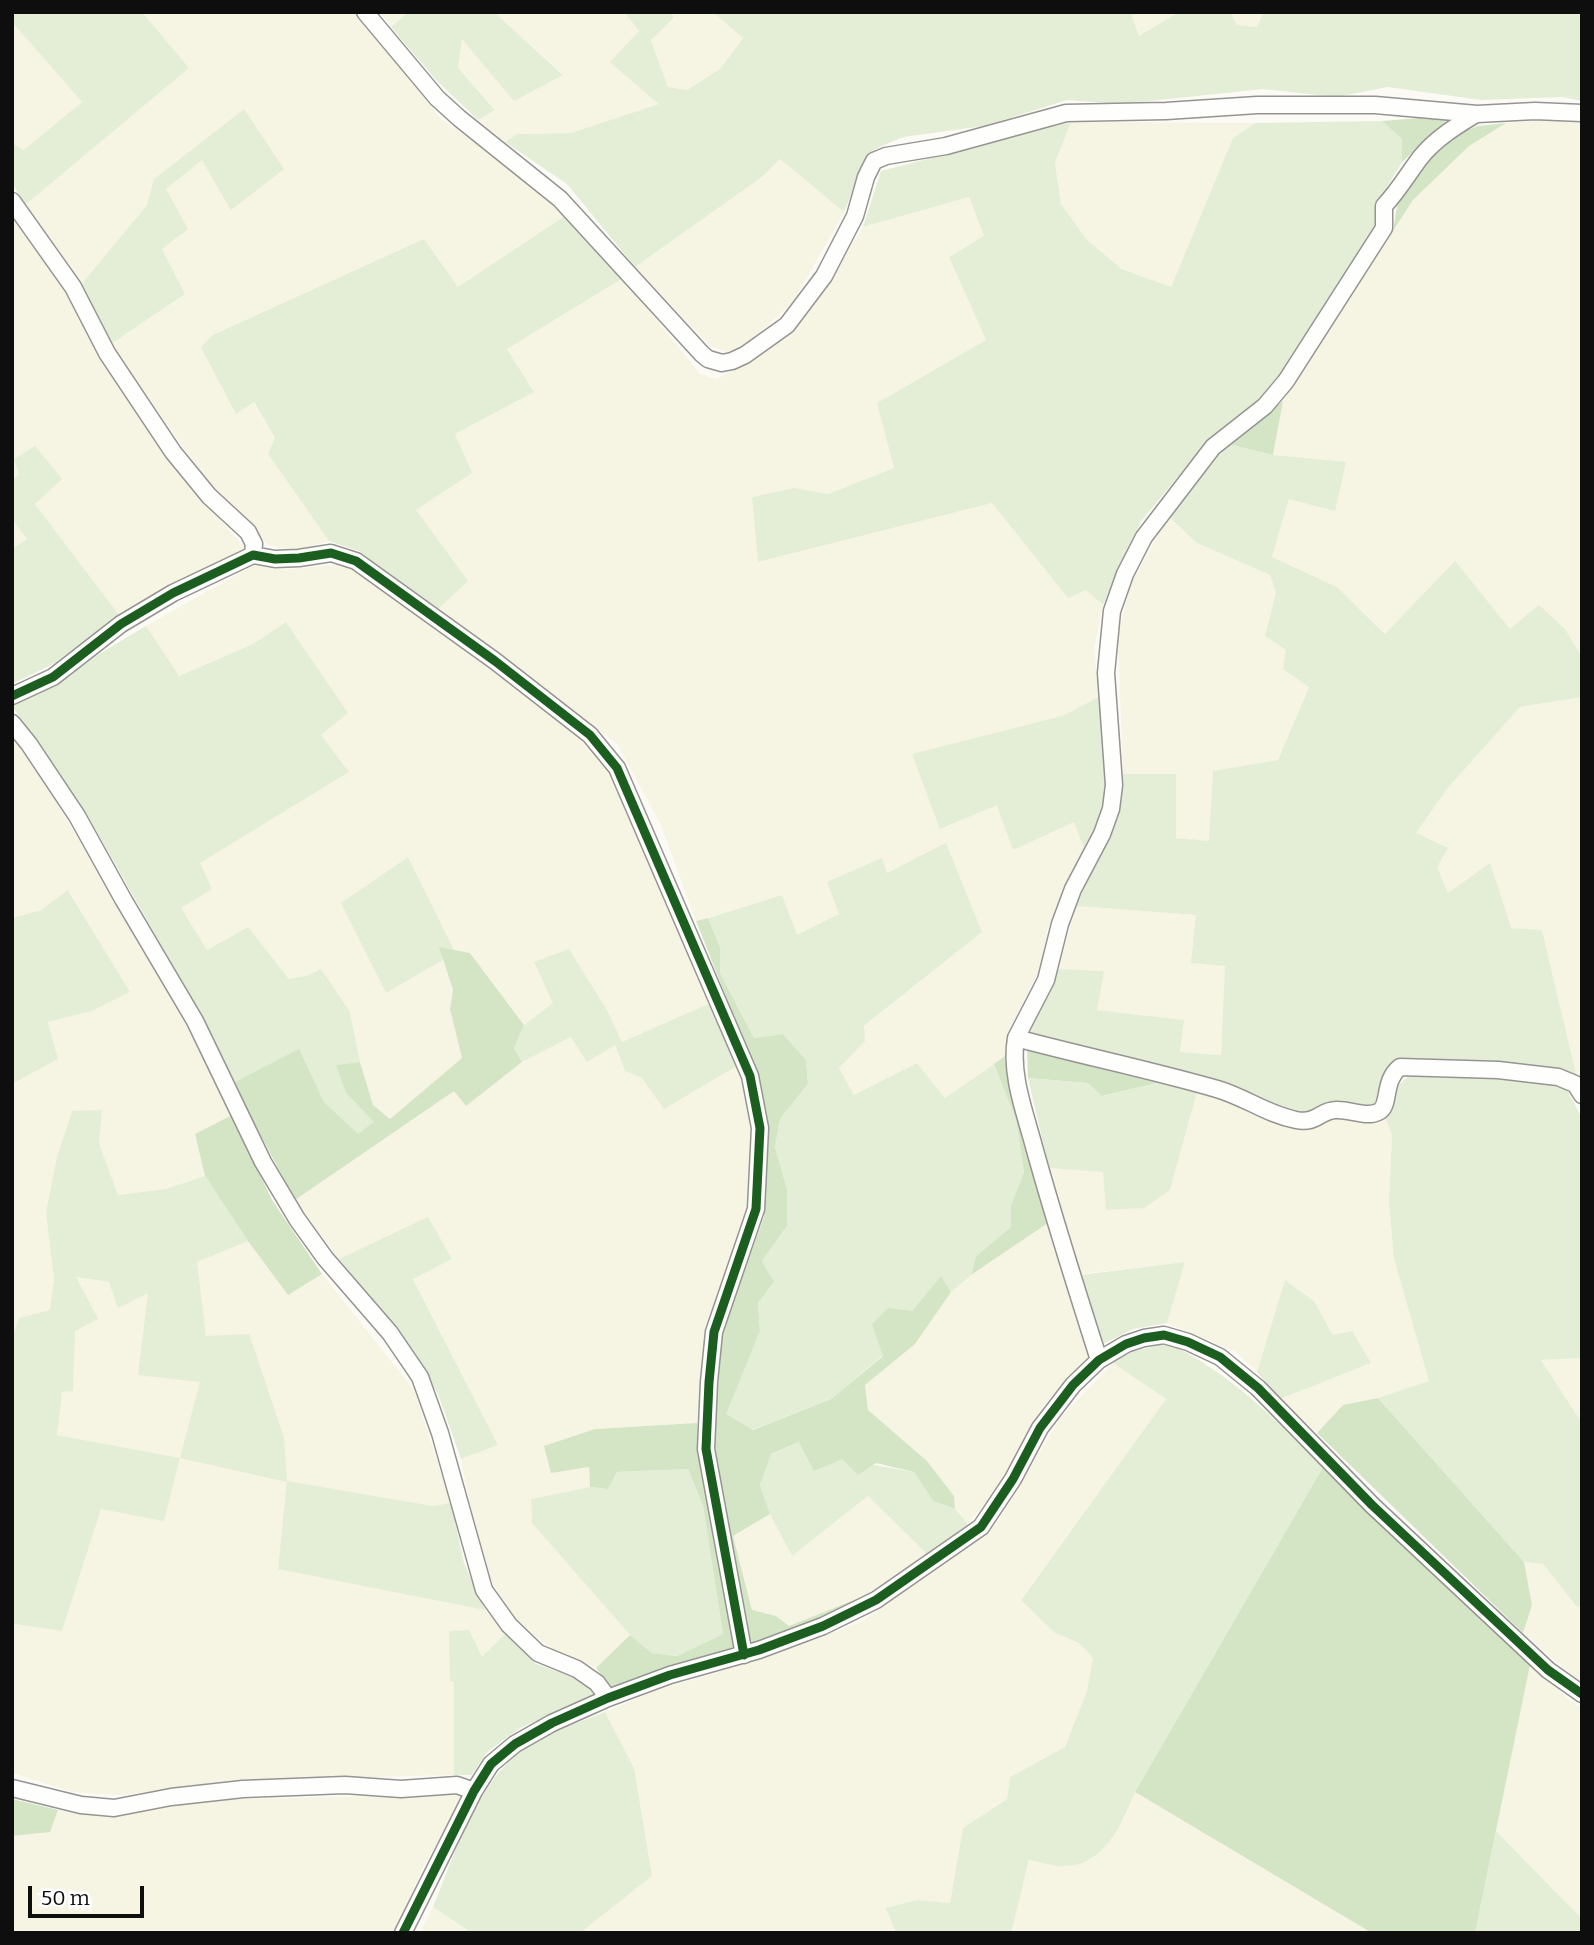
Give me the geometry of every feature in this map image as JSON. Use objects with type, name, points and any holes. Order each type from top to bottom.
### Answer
[{"type":"street","points":[[365,12],[437,98],[560,199],[702,354],[722,363],[745,355],[786,324],[824,276],[855,216],[866,177],[874,161],[886,156],[946,146],[1066,113],[1166,111],[1257,105],[1375,105],[1477,114],[1535,111],[1582,113]]},
{"type":"street","points":[[1099,1360],[1056,1228],[1033,1143],[1016,1075],[1016,1038],[1046,980],[1069,900],[1102,834],[1111,808],[1114,785],[1106,673],[1108,629],[1116,598],[1137,550],[1166,506],[1213,447],[1265,406],[1286,381],[1384,228],[1384,206],[1401,188],[1421,156],[1451,128],[1477,114]]},
{"type":"street","points":[[12,201],[73,287],[107,353],[173,452],[209,496],[248,532],[254,544],[253,555]]},
{"type":"street","points":[[12,696],[53,677],[121,624],[173,593],[253,555],[275,559],[331,553],[356,561],[495,661],[590,735],[617,768],[750,1076],[760,1128],[756,1209],[714,1332],[706,1450],[744,1655]]},
{"type":"street","points":[[12,723],[77,817],[122,899],[195,1021],[264,1162],[297,1219],[324,1258],[390,1333],[420,1377],[440,1433],[484,1590],[509,1625],[538,1653],[577,1669],[597,1683],[608,1698]]},
{"type":"street","points":[[1016,1038],[1218,1089],[1256,1107],[1299,1120],[1317,1119],[1334,1109],[1369,1114],[1381,1111],[1385,1106],[1388,1083],[1400,1067],[1497,1070],[1558,1077],[1575,1084],[1582,1095]]},
{"type":"street","points":[[403,1933],[474,1791],[491,1764],[515,1744],[552,1723],[608,1698],[670,1675],[744,1655],[823,1626],[876,1600],[981,1527],[1013,1479],[1040,1428],[1073,1385],[1099,1360],[1126,1344],[1144,1338],[1164,1335],[1188,1342],[1220,1357],[1258,1388],[1372,1505],[1548,1670],[1582,1694]]},
{"type":"street","points":[[12,1788],[81,1805],[114,1808],[171,1797],[243,1789],[345,1785],[401,1789],[457,1785],[474,1791]]},
{"type":"shaded area","points":[[142,12],[356,12],[441,119],[523,175],[565,216],[458,288],[424,239],[236,414],[253,402],[275,439],[268,454],[329,541],[295,551],[269,545],[217,495],[111,344],[185,294],[162,249],[187,229],[165,189],[202,160],[244,109],[154,179],[147,205],[80,286],[25,205],[189,68]]},
{"type":"shaded area","points":[[380,12],[409,12],[391,27]]},
{"type":"shaded area","points":[[494,12],[624,12],[639,31],[660,104],[571,133],[517,134],[505,142],[478,120],[495,109],[458,68],[462,38],[563,74]]},
{"type":"shaded area","points":[[671,12],[713,12],[743,37],[720,69],[687,90],[668,87],[651,39],[674,19]]},
{"type":"shaded area","points":[[1133,12],[1179,12],[1139,36],[1132,17]]},
{"type":"shaded area","points":[[1230,12],[1264,12],[1258,27],[1236,25]]},
{"type":"shaded area","points":[[12,22],[82,102],[24,151],[12,143]]},
{"type":"shaded area","points":[[1565,119],[1582,122],[1582,657],[1565,629],[1510,629],[1455,562],[1386,634],[1337,587],[1272,557],[1289,499],[1346,463],[1273,455],[1283,401],[1413,200],[1469,146],[1506,123]]},
{"type":"shaded area","points":[[1071,122],[1255,123],[1233,138],[1171,287],[1123,269],[1087,240],[1061,204],[1055,163]]},
{"type":"shaded area","points":[[780,159],[844,212],[793,302],[747,344],[727,352],[710,346],[635,267],[762,177]]},
{"type":"shaded area","points":[[969,197],[984,236],[949,257],[986,340],[877,403],[894,468],[828,494],[794,488],[752,497],[758,562],[992,503],[1068,597],[1086,590],[1103,605],[1094,649],[1099,697],[1062,716],[997,805],[1075,821],[1084,848],[1047,930],[1041,966],[1009,1030],[1005,1056],[945,1098],[917,1063],[854,1096],[839,1068],[865,1041],[864,1027],[982,932],[946,844],[887,873],[882,859],[827,882],[839,914],[797,936],[782,895],[696,921],[661,825],[617,744],[437,610],[416,510],[471,473],[455,434],[534,392],[507,349],[623,278],[700,374],[717,379],[768,348],[809,313],[863,227]]},
{"type":"shaded area","points":[[12,213],[64,286],[97,352],[185,481],[245,548],[119,615],[35,504],[19,474],[12,481]]},
{"type":"shaded area","points":[[1169,517],[1197,543],[1270,575],[1276,592],[1265,636],[1286,650],[1284,669],[1309,686],[1278,760],[1213,771],[1209,841],[1176,839],[1176,774],[1123,774],[1118,637],[1130,585]]},
{"type":"shaded area","points":[[12,519],[27,539],[12,549]]},
{"type":"shaded area","points":[[346,564],[588,742],[614,774],[708,1004],[622,1042],[607,1010],[569,949],[554,1003],[524,1025],[470,953],[454,950],[408,857],[342,903],[386,993],[443,960],[453,990],[450,1009],[462,1058],[390,1119],[373,1105],[360,1062],[350,1012],[309,975],[289,979],[248,927],[207,950],[181,908],[199,863],[349,772],[320,735],[347,714],[286,622],[253,644],[178,676],[146,626],[254,565],[282,570]]},
{"type":"shaded area","points":[[1582,697],[1582,1083],[1576,1074],[1542,930],[1511,928],[1448,893],[1437,867],[1416,833],[1447,789],[1520,707]]},
{"type":"shaded area","points":[[12,735],[26,751],[163,981],[232,1115],[195,1134],[205,1176],[166,1189],[118,1195],[99,1143],[102,1111],[72,1111],[57,1158],[46,1213],[54,1280],[50,1311],[19,1318],[12,1338],[12,1084],[58,1059],[48,1022],[92,1011],[129,992],[69,890],[41,910],[12,918]]},
{"type":"shaded area","points":[[1076,906],[1196,915],[1225,966],[1221,1055],[1180,1052],[1184,1020],[1097,1010],[1103,971],[1059,969]]},
{"type":"shaded area","points":[[571,1037],[615,1045],[625,1071],[642,1078],[738,1065],[752,1127],[750,1206],[710,1324],[697,1423],[595,1429],[589,1467],[590,1487],[531,1499],[532,1523],[630,1635],[596,1668],[551,1648],[517,1622],[491,1580],[461,1459],[498,1445],[413,1278],[452,1259],[428,1218],[339,1259],[295,1200],[454,1090],[466,1105],[522,1062]]},
{"type":"shaded area","points":[[1197,1092],[1232,1102],[1253,1115],[1313,1129],[1333,1115],[1385,1118],[1392,1134],[1389,1202],[1394,1259],[1429,1381],[1378,1398],[1343,1405],[1317,1433],[1280,1399],[1371,1363],[1333,1335],[1314,1301],[1285,1280],[1257,1372],[1236,1352],[1167,1323],[1185,1262],[1080,1274],[1049,1168],[1103,1172],[1170,1190]]},
{"type":"shaded area","points":[[1048,1223],[1089,1357],[1042,1407],[998,1487],[968,1524],[955,1509],[954,1496],[927,1461],[868,1410],[865,1385],[915,1344],[951,1292],[971,1275]]},
{"type":"shaded area","points":[[248,1241],[288,1294],[322,1274],[414,1390],[451,1503],[432,1506],[278,1568],[485,1610],[506,1633],[482,1658],[450,1681],[454,1681],[454,1775],[286,1779],[119,1795],[72,1792],[12,1773],[13,1624],[62,1631],[101,1509],[180,1458],[56,1435],[62,1392],[73,1390],[75,1277],[148,1292],[200,1382],[286,1481],[206,1337],[197,1262]]},
{"type":"shaded area","points":[[1582,1358],[1582,1423],[1541,1360]]},
{"type":"shaded area","points":[[1113,1363],[1166,1399],[1021,1599],[1055,1633],[1079,1643],[1093,1658],[1087,1691],[1065,1747],[1010,1777],[1007,1799],[963,1828],[950,1903],[917,1900],[886,1908],[896,1933],[580,1933],[652,1876],[634,1768],[605,1712],[657,1690],[766,1658],[863,1621],[997,1523],[1061,1417]]},
{"type":"shaded area","points":[[868,1496],[928,1555],[864,1596],[789,1626],[776,1616],[752,1610],[733,1536],[770,1514],[792,1556]]},
{"type":"shaded area","points":[[1524,1562],[1543,1564],[1577,1607],[1582,1605],[1582,1684],[1523,1633],[1532,1605]]},
{"type":"shaded area","points":[[1530,1665],[1573,1703],[1582,1707],[1582,1919],[1496,1831]]},
{"type":"shaded area","points":[[1135,1792],[1372,1933],[1011,1933],[1029,1860],[1066,1866],[1124,1820]]},
{"type":"shaded area","points":[[464,1794],[422,1869],[395,1933],[12,1933],[12,1836],[50,1832],[58,1810],[109,1818],[209,1800]]},
{"type":"shaded area","points":[[433,1907],[472,1933],[420,1933]]},
{"type":"green space","points":[[12,12],[142,12],[189,68],[25,205],[12,183],[12,143],[24,150],[82,102],[12,22]]},
{"type":"green space","points":[[409,12],[494,12],[563,75],[514,101],[462,39],[458,68],[495,110],[478,120],[436,80],[391,27]]},
{"type":"green space","points":[[624,12],[671,12],[674,18],[651,40],[668,87],[687,90],[720,69],[743,38],[713,12],[1133,12],[1132,17],[1139,36],[1179,12],[1230,12],[1237,25],[1257,27],[1264,12],[1582,12],[1582,101],[1562,97],[1481,100],[1388,87],[1336,97],[1263,89],[1121,104],[1067,100],[984,126],[903,137],[875,149],[860,172],[844,212],[780,159],[762,177],[635,267],[567,184],[505,142],[517,134],[571,133],[659,104],[610,62],[639,31]]},
{"type":"green space","points":[[244,109],[284,169],[231,210],[202,160],[166,189],[188,229],[162,249],[185,294],[111,344],[80,286],[147,205],[154,179]]},
{"type":"green space","points":[[1419,118],[1447,120],[1402,162],[1402,139],[1382,121]]},
{"type":"green space","points":[[1382,121],[1402,139],[1402,162],[1377,203],[1376,226],[1287,375],[1262,404],[1208,441],[1141,521],[1103,605],[1086,590],[1068,598],[992,503],[758,562],[752,497],[794,488],[828,494],[894,468],[877,403],[986,340],[949,257],[984,236],[969,197],[863,227],[881,171],[1071,122],[1055,163],[1061,204],[1087,240],[1122,269],[1171,287],[1233,138],[1255,123]]},
{"type":"green space","points":[[1506,123],[1469,146],[1413,200],[1393,231],[1397,206],[1421,165],[1453,136],[1478,126]]},
{"type":"green space","points":[[565,216],[623,278],[507,349],[534,392],[455,434],[472,473],[416,510],[468,581],[437,610],[359,551],[329,541],[268,454],[275,438],[254,402],[236,414],[201,347],[213,335],[424,239],[458,287]]},
{"type":"green space","points":[[1283,401],[1273,455],[1228,444]]},
{"type":"green space","points":[[1228,444],[1273,455],[1346,462],[1335,511],[1289,499],[1272,557],[1337,587],[1385,634],[1455,561],[1510,629],[1539,605],[1565,629],[1582,657],[1582,697],[1520,707],[1447,789],[1416,833],[1448,848],[1437,867],[1448,893],[1490,863],[1511,928],[1542,930],[1576,1074],[1397,1060],[1384,1072],[1381,1100],[1376,1107],[1331,1103],[1304,1115],[1271,1105],[1242,1088],[1029,1033],[1059,969],[1104,971],[1097,1010],[1184,1020],[1180,1052],[1221,1055],[1225,966],[1191,963],[1196,915],[1076,906],[1120,811],[1123,774],[1176,774],[1176,838],[1209,841],[1213,771],[1278,760],[1309,687],[1283,669],[1286,650],[1265,636],[1276,592],[1270,575],[1197,543],[1169,517]]},
{"type":"green space","points":[[35,446],[62,479],[35,504],[119,615],[55,663],[12,684],[12,549],[27,539],[12,519],[12,481],[19,474],[14,459]]},
{"type":"green space","points":[[286,622],[348,713],[321,735],[349,772],[200,863],[212,889],[181,908],[207,950],[248,927],[289,979],[309,975],[321,969],[350,1012],[360,1062],[337,1065],[346,1093],[375,1122],[358,1135],[324,1102],[299,1050],[233,1083],[176,971],[89,818],[12,706],[146,626],[179,676],[253,644]]},
{"type":"green space","points":[[1099,697],[1107,782],[1099,819],[1084,848],[1074,822],[1013,850],[997,805],[940,829],[912,754],[1062,716]]},
{"type":"green space","points":[[946,843],[982,932],[864,1026],[865,1041],[839,1068],[854,1095],[917,1063],[945,1098],[994,1064],[1016,1120],[1024,1172],[1011,1205],[1011,1227],[976,1256],[971,1275],[951,1292],[941,1277],[912,1311],[873,1324],[883,1355],[831,1399],[752,1430],[725,1414],[760,1331],[758,1303],[774,1282],[762,1261],[787,1226],[787,1189],[775,1147],[780,1119],[808,1084],[806,1060],[783,1034],[754,1038],[720,973],[720,947],[708,918],[782,895],[797,935],[839,914],[827,882],[882,858],[887,873]]},
{"type":"green space","points":[[408,857],[454,950],[440,948],[443,960],[386,993],[341,903]]},
{"type":"green space","points":[[68,890],[130,992],[92,1011],[48,1022],[58,1059],[12,1084],[12,918],[41,910]]},
{"type":"green space","points":[[708,918],[720,947],[720,973],[754,1038],[783,1034],[806,1060],[808,1084],[780,1119],[775,1147],[787,1189],[787,1226],[762,1261],[774,1282],[758,1303],[760,1331],[726,1414],[753,1430],[831,1399],[883,1356],[872,1324],[888,1308],[912,1311],[941,1276],[951,1292],[915,1344],[865,1385],[868,1410],[927,1461],[954,1496],[955,1509],[933,1501],[914,1472],[876,1463],[858,1475],[842,1459],[814,1471],[799,1442],[771,1454],[760,1485],[770,1514],[733,1536],[752,1610],[776,1616],[789,1626],[864,1596],[783,1635],[749,1643],[713,1448],[723,1330],[764,1217],[769,1134],[754,1067],[696,921]]},
{"type":"green space","points":[[439,947],[470,953],[524,1025],[514,1048],[522,1062],[466,1106],[454,1091],[295,1200],[233,1083],[299,1049],[324,1102],[358,1134],[374,1122],[346,1093],[336,1065],[360,1062],[373,1105],[390,1119],[462,1058],[450,1009],[453,990]]},
{"type":"green space","points":[[569,949],[607,1010],[622,1042],[708,1004],[738,1065],[664,1109],[642,1078],[625,1071],[615,1045],[587,1062],[571,1037],[522,1062],[514,1048],[524,1025],[553,1003],[534,962]]},
{"type":"green space","points":[[1027,1050],[1157,1083],[1102,1096],[1088,1083],[1028,1078]]},
{"type":"green space","points":[[1005,1056],[1048,1223],[971,1275],[976,1256],[1011,1227],[1011,1205],[1024,1172],[1016,1120],[994,1064]]},
{"type":"green space","points":[[1410,1075],[1538,1081],[1567,1090],[1582,1118],[1582,1358],[1541,1360],[1582,1423],[1582,1605],[1577,1607],[1543,1564],[1524,1562],[1378,1398],[1429,1381],[1394,1259],[1389,1202],[1392,1134],[1385,1118],[1393,1110],[1396,1087]]},
{"type":"green space","points":[[1028,1078],[1088,1083],[1103,1096],[1157,1083],[1197,1092],[1170,1190],[1144,1208],[1106,1210],[1103,1172],[1049,1168]]},
{"type":"green space","points":[[102,1110],[99,1143],[118,1195],[166,1189],[205,1176],[248,1241],[197,1262],[206,1336],[249,1334],[284,1438],[287,1481],[432,1506],[451,1503],[464,1563],[485,1610],[278,1569],[287,1482],[180,1458],[164,1521],[101,1509],[62,1631],[14,1624],[12,1629],[12,1338],[19,1318],[50,1310],[54,1280],[46,1213],[57,1157],[72,1111]],"holes":[[[76,1277],[109,1282],[118,1308],[148,1293],[138,1375],[200,1382],[180,1458],[57,1435],[62,1392],[73,1391],[75,1331],[98,1319]]]},
{"type":"green space","points":[[232,1115],[272,1200],[322,1274],[288,1295],[205,1176],[195,1134]]},
{"type":"green space","points":[[428,1217],[452,1259],[413,1279],[498,1445],[461,1459],[438,1394],[413,1351],[339,1259]]},
{"type":"green space","points":[[1185,1262],[1167,1323],[1133,1329],[1101,1345],[1080,1275]]},
{"type":"green space","points":[[1285,1280],[1314,1301],[1333,1335],[1352,1331],[1371,1363],[1280,1399],[1257,1372]]},
{"type":"green space","points":[[1170,1344],[1233,1383],[1323,1467],[1135,1792],[1125,1816],[1102,1850],[1092,1858],[1067,1866],[1029,1860],[1011,1933],[896,1933],[886,1908],[917,1900],[950,1903],[963,1828],[1007,1799],[1010,1777],[1065,1747],[1087,1691],[1093,1658],[1079,1643],[1055,1633],[1021,1600],[1166,1399],[1113,1363],[1140,1350]]},
{"type":"green space","points":[[1378,1398],[1524,1562],[1532,1605],[1523,1633],[1317,1433],[1343,1405]]},
{"type":"green space","points":[[697,1423],[702,1473],[737,1652],[664,1668],[611,1688],[596,1668],[630,1635],[652,1653],[677,1656],[723,1634],[703,1506],[688,1469],[617,1472],[608,1489],[590,1487],[589,1467],[551,1473],[544,1446],[595,1429]]},
{"type":"green space","points":[[799,1442],[842,1459],[914,1472],[933,1501],[955,1509],[968,1524],[928,1555],[868,1496],[792,1556],[770,1514],[760,1485],[770,1455]]},
{"type":"green space","points":[[1323,1467],[1530,1665],[1475,1933],[1372,1933],[1135,1792]]},
{"type":"green space","points":[[688,1469],[703,1506],[723,1634],[677,1656],[652,1653],[630,1635],[532,1523],[531,1499],[590,1487],[608,1489],[617,1472]]},
{"type":"green space","points":[[469,1630],[482,1657],[506,1633],[536,1664],[583,1681],[595,1695],[520,1728],[486,1753],[472,1775],[454,1775],[454,1682],[450,1681],[449,1631]]},
{"type":"green space","points":[[605,1712],[634,1768],[652,1876],[580,1933],[472,1933],[433,1907],[472,1815],[499,1773],[516,1755],[536,1741]]},
{"type":"green space","points":[[12,1799],[58,1810],[50,1832],[12,1836]]},
{"type":"green space","points":[[1496,1831],[1582,1919],[1582,1933],[1475,1933]]},
{"type":"cycle path","points":[[12,696],[53,677],[121,624],[173,593],[253,555],[275,559],[331,553],[356,561],[495,661],[590,735],[617,768],[750,1076],[760,1128],[756,1209],[714,1332],[706,1449],[744,1655]]},
{"type":"cycle path","points":[[403,1933],[474,1791],[491,1764],[515,1744],[552,1723],[608,1698],[670,1675],[759,1650],[823,1626],[876,1600],[981,1527],[1013,1479],[1040,1428],[1073,1385],[1099,1360],[1126,1344],[1144,1338],[1164,1335],[1188,1342],[1220,1357],[1258,1388],[1372,1505],[1548,1670],[1582,1694]]}]
